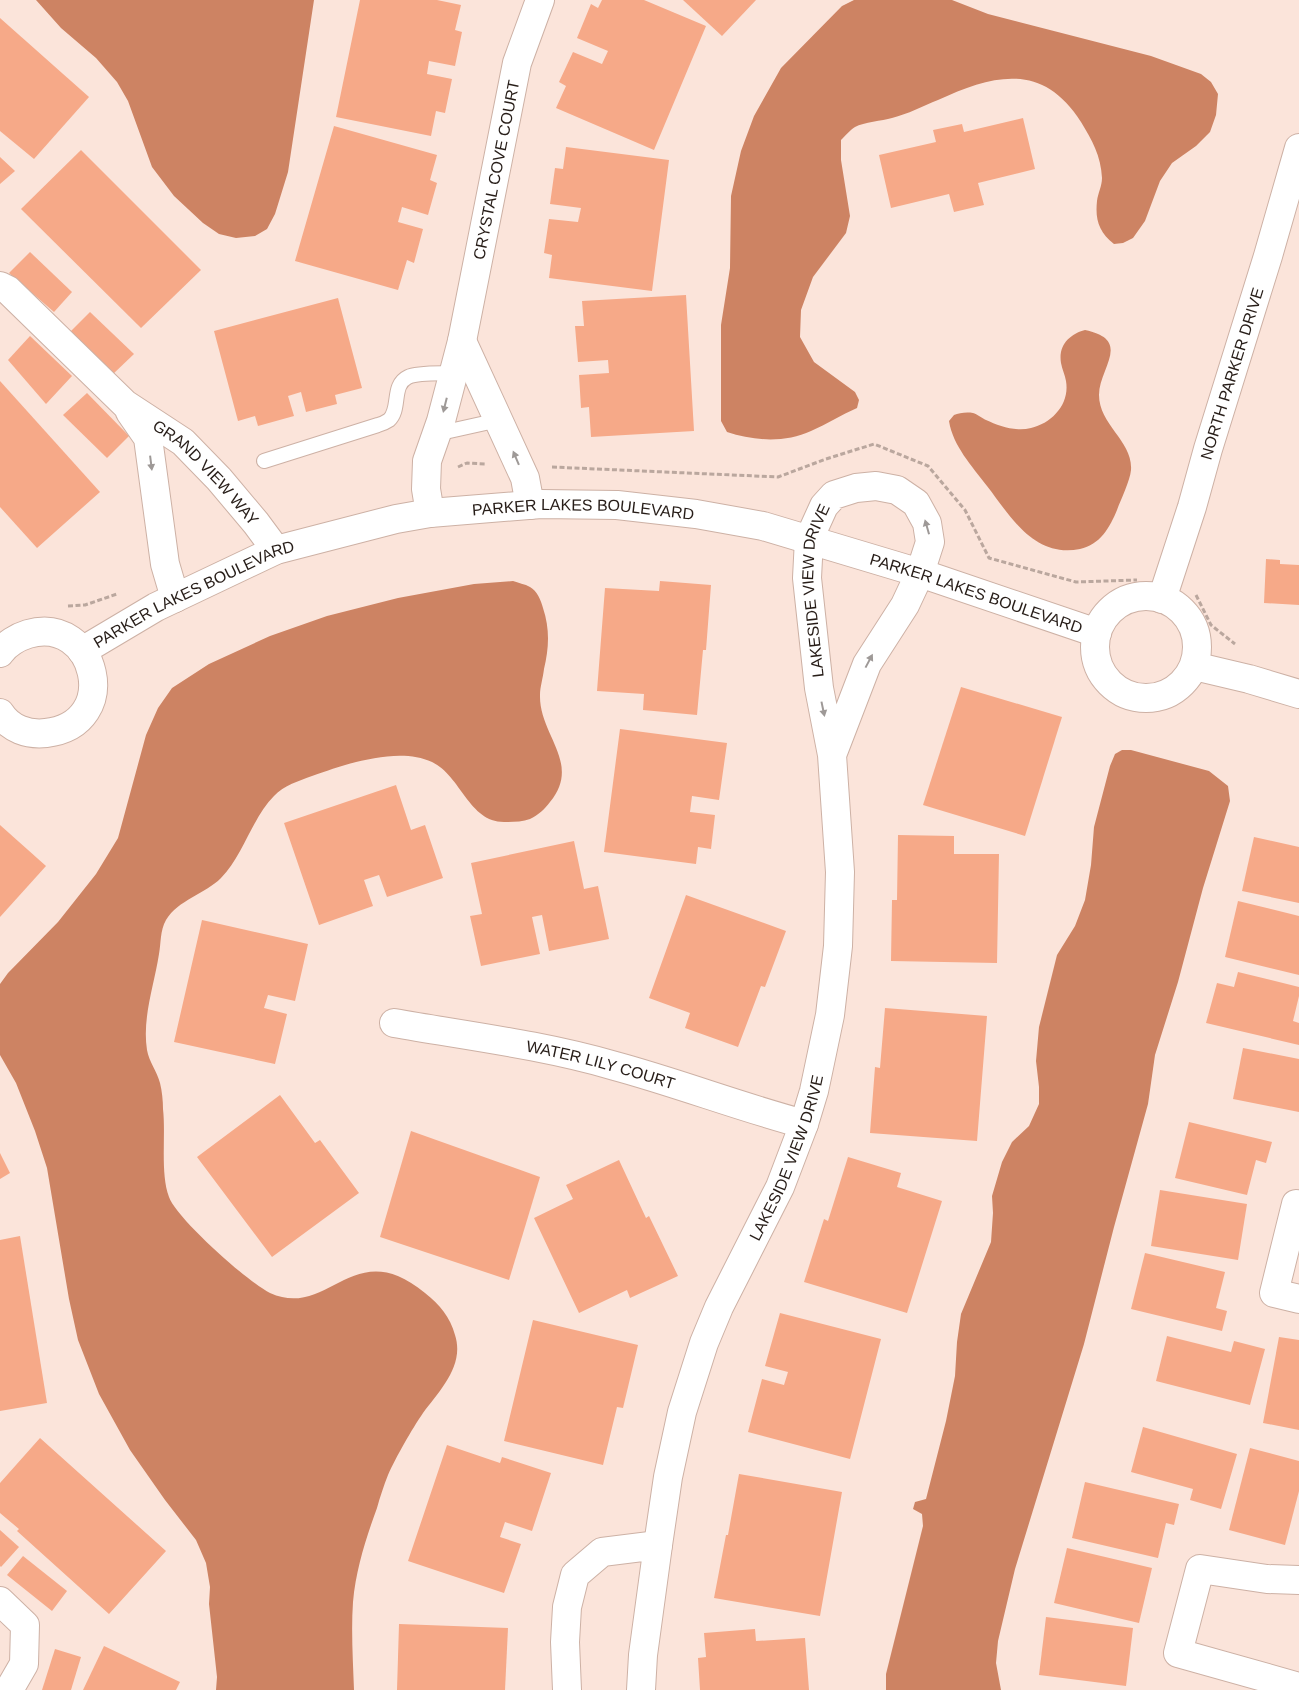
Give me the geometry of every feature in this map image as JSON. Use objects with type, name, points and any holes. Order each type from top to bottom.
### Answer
[{"type":"street","name":"CRYSTAL COVE COURT","points":[[530,504],[525,478],[499,420],[465,373],[462,341],[517,62],[540,0]]},
{"type":"street","name":"NORTH PARKER DRIVE","points":[[1162,598],[1192,507],[1212,434],[1268,256],[1299,148]]},
{"type":"street","name":"GRAND VIEW WAY","points":[[3,283],[125,404],[182,442],[219,479],[276,550]]},
{"type":"street","points":[[430,513],[425,478],[427,461],[441,421],[465,373]]},
{"type":"street","name":"GRAND VIEW WAY","points":[[125,404],[148,438],[164,564],[175,598]]},
{"type":"street","name":"LAKESIDE VIEW DRIVE","points":[[641,1690],[643,1655],[668,1476],[682,1412],[704,1343],[719,1307],[780,1187],[804,1124],[814,1091],[830,1016],[838,946],[840,872],[832,755],[819,688],[807,578],[809,539],[824,506],[834,496],[856,488],[876,486],[897,490],[916,503],[927,523],[930,542],[920,574],[905,604],[867,664],[832,755]]},
{"type":"street","name":"PARKER LAKES BOULEVARD","points":[[82,651],[156,607],[276,550],[396,519],[430,513],[530,504],[617,505],[696,514],[763,526],[920,574],[1097,633]]},
{"type":"street","points":[[1146,596],[1162,598],[1176,606],[1188,618],[1195,633],[1197,649],[1194,666],[1185,680],[1171,692],[1155,698],[1138,697],[1121,692],[1108,682],[1098,667],[1094,650],[1097,633],[1104,618],[1115,606],[1130,598],[1146,596]]},
{"type":"street","points":[[0,653],[19,637],[36,632],[51,632],[68,639],[82,651],[91,666],[93,677],[92,696],[88,708],[76,722],[60,732],[35,735],[18,729],[1,719]]},
{"type":"street","points":[[1194,666],[1249,679],[1299,694]]},
{"type":"street","name":"WATER LILY COURT","points":[[394,1024],[544,1049],[614,1065],[753,1110],[804,1124]]},
{"type":"street","points":[[1299,1205],[1296,1204],[1274,1293],[1299,1299]]},
{"type":"street","points":[[567,1690],[564,1642],[566,1616],[575,1575],[602,1552],[658,1545]]},
{"type":"street","points":[[1299,1580],[1267,1579],[1200,1569],[1178,1653],[1299,1687]]},
{"type":"street","points":[[0,1601],[25,1625],[24,1664],[10,1690]]},
{"type":"lane","points":[[264,461],[378,425],[390,419],[401,383],[408,377],[465,373]]},
{"type":"lane","points":[[436,434],[499,420]]},
{"type":"shaded area","points":[[36,0],[314,0],[288,172],[275,214],[267,229],[255,236],[236,238],[219,234],[203,223],[174,196],[152,167],[128,101],[117,82],[96,58],[61,28]]},
{"type":"shaded area","points":[[854,0],[952,0],[988,14],[1151,56],[1201,74],[1211,82],[1218,94],[1216,115],[1210,132],[1196,146],[1172,163],[1160,181],[1145,221],[1133,238],[1123,243],[1114,244],[1099,225],[1097,201],[1102,178],[1100,162],[1092,142],[1081,122],[1066,103],[1050,90],[1034,82],[1016,79],[979,84],[904,114],[863,124],[849,131],[841,140],[841,160],[850,216],[846,233],[813,277],[801,310],[800,337],[814,362],[855,392],[859,400],[857,408],[801,435],[780,439],[759,439],[737,435],[727,432],[721,421],[721,325],[730,268],[731,196],[741,151],[754,116],[781,68],[842,6]]},
{"type":"shaded area","points":[[1085,330],[1099,335],[1107,341],[1111,348],[1100,385],[1100,406],[1127,450],[1131,470],[1127,485],[1111,523],[1099,539],[1087,547],[1064,550],[1049,547],[1037,541],[1015,522],[964,455],[951,430],[949,421],[954,415],[968,413],[1014,429],[1031,428],[1046,422],[1062,405],[1067,389],[1061,365],[1063,346],[1074,334]]},
{"type":"shaded area","points":[[513,581],[528,586],[537,593],[548,631],[546,661],[540,689],[541,709],[557,749],[562,774],[559,788],[539,814],[524,821],[504,822],[492,820],[482,815],[473,807],[451,777],[442,769],[432,762],[418,758],[388,756],[340,766],[287,786],[278,792],[266,805],[229,869],[215,884],[177,907],[166,920],[163,928],[147,1014],[146,1038],[148,1054],[159,1079],[163,1099],[166,1187],[174,1207],[214,1249],[246,1277],[270,1293],[291,1298],[309,1296],[360,1274],[379,1271],[400,1277],[425,1293],[440,1307],[450,1323],[457,1346],[456,1357],[449,1377],[423,1413],[391,1468],[365,1542],[356,1578],[353,1602],[354,1690],[216,1690],[217,1677],[209,1604],[210,1587],[206,1563],[196,1540],[130,1450],[99,1394],[78,1340],[69,1299],[47,1168],[16,1083],[0,1055],[0,984],[8,973],[58,922],[96,874],[118,838],[146,735],[158,708],[172,688],[209,664],[270,636],[327,616],[398,598],[474,584]]},
{"type":"shaded area","points":[[1122,750],[1131,750],[1209,771],[1228,786],[1230,801],[1155,1055],[1148,1104],[1084,1344],[1015,1569],[998,1641],[996,1663],[1001,1690],[886,1690],[886,1674],[923,1526],[922,1514],[913,1509],[915,1502],[926,1499],[946,1421],[955,1376],[961,1314],[991,1242],[992,1196],[1002,1162],[1012,1142],[1029,1126],[1039,1104],[1036,1061],[1039,1027],[1057,955],[1075,926],[1085,900],[1091,865],[1094,827],[1110,766],[1115,754]]},
{"type":"building","points":[[360,0],[437,0],[461,5],[455,30],[462,32],[455,66],[429,61],[427,74],[452,79],[445,113],[436,111],[431,136],[336,117]]},
{"type":"building","points":[[602,0],[644,0],[706,26],[654,150],[556,108],[566,86],[559,82],[573,52],[602,64],[608,51],[577,38],[591,4],[598,8]]},
{"type":"building","points":[[683,0],[756,0],[722,36]]},
{"type":"building","points":[[0,18],[89,97],[34,159],[0,131]]},
{"type":"building","points":[[1023,118],[1035,169],[978,183],[984,205],[954,212],[949,194],[891,208],[879,155],[936,142],[933,130],[962,124],[964,132]]},
{"type":"building","points":[[334,126],[437,155],[430,180],[437,183],[428,215],[402,207],[398,222],[423,229],[414,263],[407,260],[398,290],[295,261]]},
{"type":"building","points":[[566,147],[669,160],[652,291],[549,278],[552,255],[544,253],[549,219],[578,222],[581,208],[550,204],[555,168],[563,169]]},
{"type":"building","points":[[81,150],[201,270],[141,328],[21,209]]},
{"type":"building","points":[[0,157],[15,171],[0,184]]},
{"type":"building","points":[[30,252],[72,292],[54,312],[9,273]]},
{"type":"building","points":[[686,295],[694,431],[591,437],[589,407],[581,408],[579,375],[609,373],[608,360],[578,362],[575,326],[584,326],[582,301]]},
{"type":"building","points":[[338,298],[362,388],[335,395],[337,404],[306,412],[301,392],[288,396],[294,416],[258,426],[255,416],[238,421],[214,331]]},
{"type":"building","points":[[90,312],[134,354],[112,375],[70,332]]},
{"type":"building","points":[[30,336],[72,376],[46,404],[8,360]]},
{"type":"building","points":[[0,381],[100,492],[37,548],[0,507]]},
{"type":"building","points":[[87,393],[129,436],[107,458],[63,415]]},
{"type":"building","points":[[1266,559],[1280,560],[1280,564],[1299,565],[1299,605],[1264,603]]},
{"type":"building","points":[[660,581],[711,585],[706,650],[703,650],[697,715],[643,710],[644,694],[597,691],[605,588],[659,591]]},
{"type":"building","points":[[961,687],[1062,717],[1025,836],[923,805]]},
{"type":"building","points":[[620,729],[727,743],[719,800],[692,796],[690,812],[715,815],[711,849],[698,847],[696,864],[604,852]]},
{"type":"building","points":[[396,785],[411,830],[425,825],[443,878],[387,897],[379,875],[364,880],[373,906],[319,925],[284,823]]},
{"type":"building","points":[[0,825],[46,866],[0,917]]},
{"type":"building","points":[[898,835],[954,836],[954,854],[999,854],[997,963],[891,961],[892,900],[897,900]]},
{"type":"building","points":[[1254,837],[1299,847],[1299,903],[1242,891]]},
{"type":"building","points":[[574,841],[584,889],[598,886],[609,939],[549,951],[542,915],[532,917],[540,954],[481,966],[470,916],[482,914],[471,863]]},
{"type":"building","points":[[686,895],[786,931],[765,987],[761,986],[738,1047],[685,1028],[690,1013],[649,998]]},
{"type":"building","points":[[1238,901],[1299,916],[1299,975],[1225,957]]},
{"type":"building","points":[[202,920],[308,944],[295,1001],[268,995],[264,1008],[287,1014],[275,1064],[174,1042]]},
{"type":"building","points":[[1238,972],[1299,987],[1299,996],[1293,1021],[1299,1023],[1299,1045],[1206,1023],[1217,983],[1234,987]]},
{"type":"building","points":[[885,1008],[987,1016],[977,1141],[870,1133],[875,1067],[880,1068]]},
{"type":"building","points":[[1243,1048],[1299,1059],[1299,1112],[1233,1099]]},
{"type":"building","points":[[280,1095],[315,1143],[320,1140],[359,1193],[272,1257],[197,1157]]},
{"type":"building","points":[[1189,1122],[1272,1142],[1266,1163],[1256,1160],[1247,1195],[1175,1178]]},
{"type":"building","points":[[411,1131],[540,1177],[509,1280],[380,1237]]},
{"type":"building","points":[[0,1153],[10,1173],[0,1179]]},
{"type":"building","points":[[848,1157],[901,1173],[897,1187],[942,1201],[907,1313],[804,1282],[824,1219],[828,1221]]},
{"type":"building","points":[[619,1160],[646,1218],[649,1216],[678,1276],[630,1298],[627,1290],[579,1313],[534,1218],[573,1199],[566,1185]]},
{"type":"building","points":[[1160,1190],[1247,1204],[1238,1260],[1151,1246]]},
{"type":"building","points":[[20,1236],[47,1403],[0,1411],[0,1240]]},
{"type":"building","points":[[1145,1253],[1225,1272],[1216,1308],[1227,1311],[1222,1331],[1131,1309]]},
{"type":"building","points":[[780,1313],[881,1339],[850,1459],[748,1432],[762,1379],[784,1385],[788,1372],[765,1366]]},
{"type":"building","points":[[533,1320],[638,1345],[623,1408],[617,1407],[603,1465],[504,1441]]},
{"type":"building","points":[[1167,1336],[1231,1352],[1234,1341],[1265,1349],[1250,1405],[1156,1381]]},
{"type":"building","points":[[1279,1337],[1299,1340],[1299,1430],[1263,1423]]},
{"type":"building","points":[[1143,1427],[1237,1454],[1221,1509],[1190,1500],[1193,1489],[1131,1472]]},
{"type":"building","points":[[40,1438],[166,1551],[109,1614],[17,1531],[19,1529],[0,1513],[0,1483]]},
{"type":"building","points":[[447,1445],[500,1463],[502,1457],[551,1473],[532,1531],[505,1522],[500,1537],[521,1544],[504,1593],[408,1561]]},
{"type":"building","points":[[1250,1448],[1299,1461],[1299,1491],[1285,1545],[1229,1530]]},
{"type":"building","points":[[739,1474],[842,1492],[820,1616],[714,1598]]},
{"type":"building","points":[[1085,1482],[1179,1504],[1174,1525],[1166,1523],[1158,1558],[1072,1538]]},
{"type":"building","points":[[0,1530],[19,1547],[1,1567],[0,1566]]},
{"type":"building","points":[[1067,1548],[1152,1568],[1139,1623],[1054,1603]]},
{"type":"building","points":[[23,1556],[67,1591],[52,1611],[7,1575]]},
{"type":"building","points":[[1046,1617],[1133,1628],[1126,1686],[1039,1675]]},
{"type":"building","points":[[399,1624],[508,1628],[505,1690],[397,1690]]},
{"type":"building","points":[[755,1629],[756,1641],[805,1638],[809,1690],[700,1690],[698,1658],[706,1657],[704,1633]]},
{"type":"building","points":[[104,1646],[180,1682],[176,1690],[83,1690]]},
{"type":"building","points":[[55,1649],[81,1657],[71,1690],[42,1690]]}]
